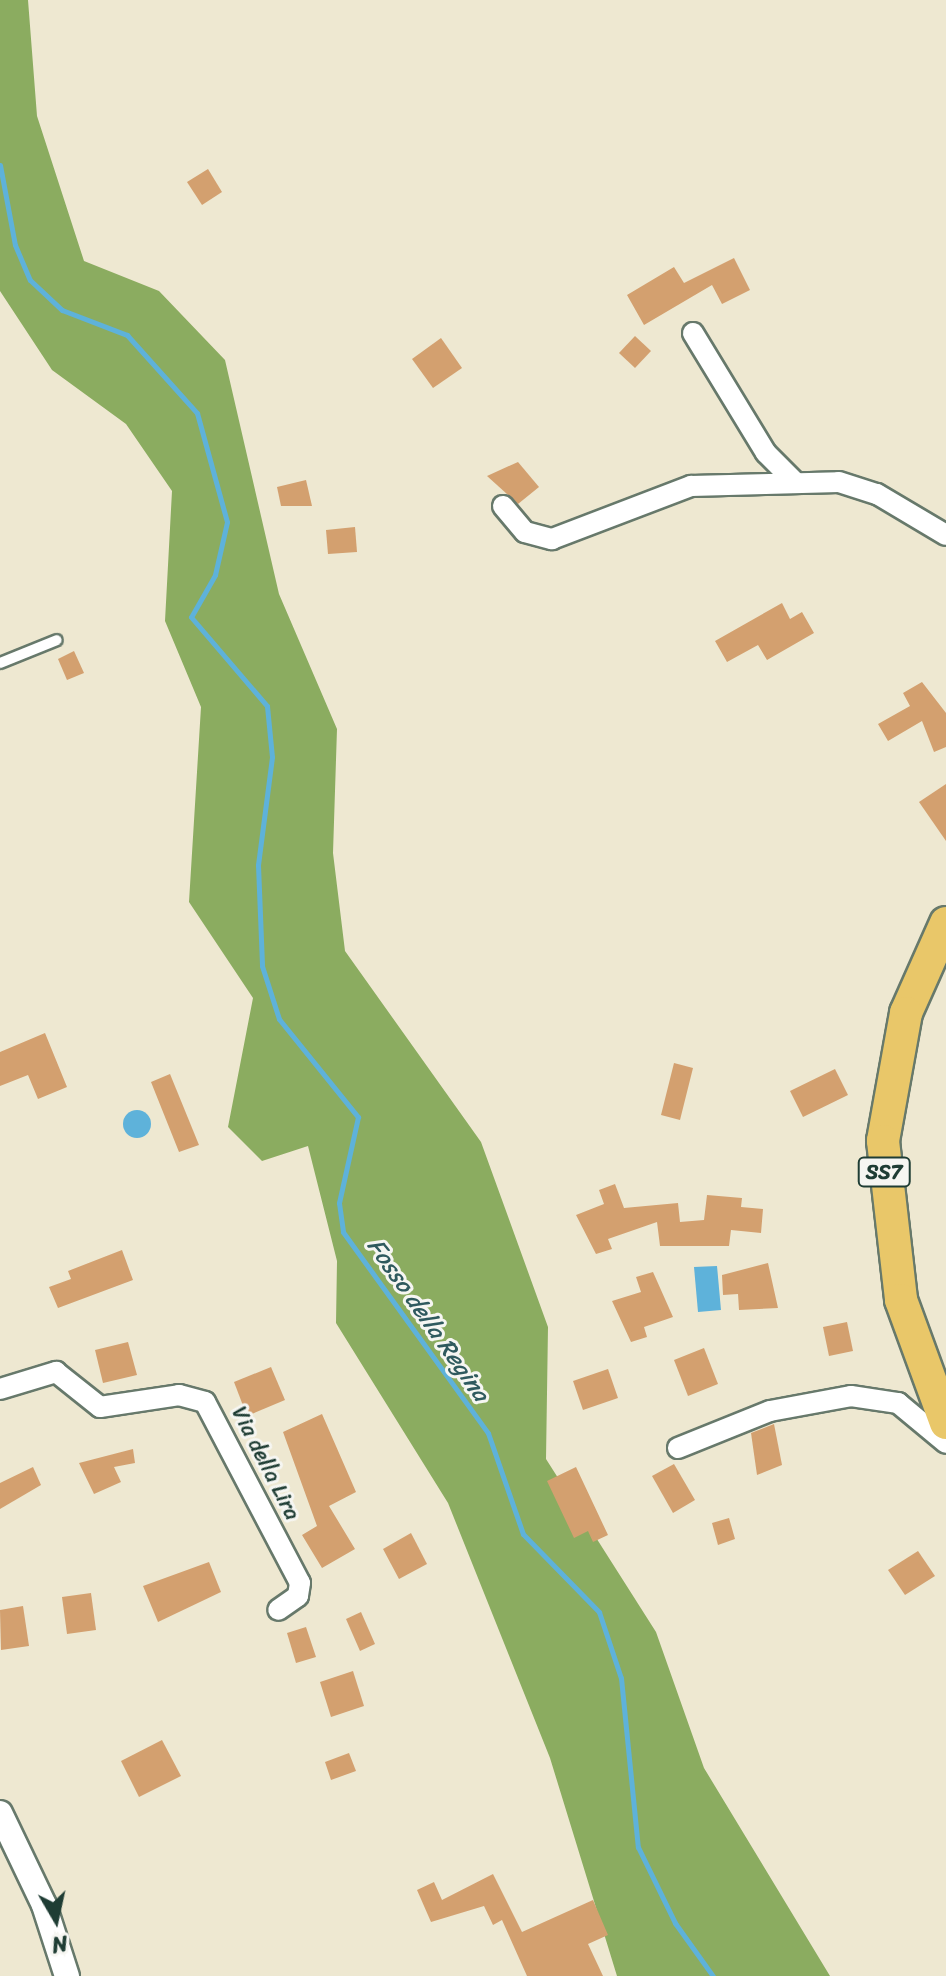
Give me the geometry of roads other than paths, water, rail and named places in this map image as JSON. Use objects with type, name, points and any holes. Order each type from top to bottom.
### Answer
[{"type":"main road","name":"SS7","points":[[946,923],[906,1013],[883,1141],[901,1300],[946,1423]]},
{"type":"street","points":[[693,333],[766,453],[795,482]]},
{"type":"street","points":[[503,506],[525,532],[552,539],[684,488],[795,482],[862,487],[946,535]]},
{"type":"street","name":"Via della Lira","points":[[0,1389],[56,1372],[100,1407],[179,1395],[205,1402],[300,1583],[298,1596],[278,1610]]},
{"type":"street","points":[[678,1448],[770,1411],[851,1396],[898,1403],[946,1443]]},
{"type":"street","points":[[0,1813],[44,1905],[67,1976]]},
{"type":"lane","points":[[0,663],[57,640]]},
{"type":"water","points":[[137,1110],[147,1114],[151,1124],[147,1134],[137,1138],[127,1134],[123,1124],[127,1114]]},
{"type":"water","points":[[717,1266],[721,1310],[698,1312],[694,1267]]},
{"type":"waterway","name":"Fosso della Regina","points":[[0,165],[15,245],[30,280],[62,310],[127,335],[197,413],[227,522],[215,575],[191,617],[267,706],[272,757],[258,865],[262,966],[279,1019],[358,1117],[339,1203],[343,1232],[488,1433],[523,1534],[599,1612],[621,1678],[638,1847],[675,1923],[713,1976]]}]
